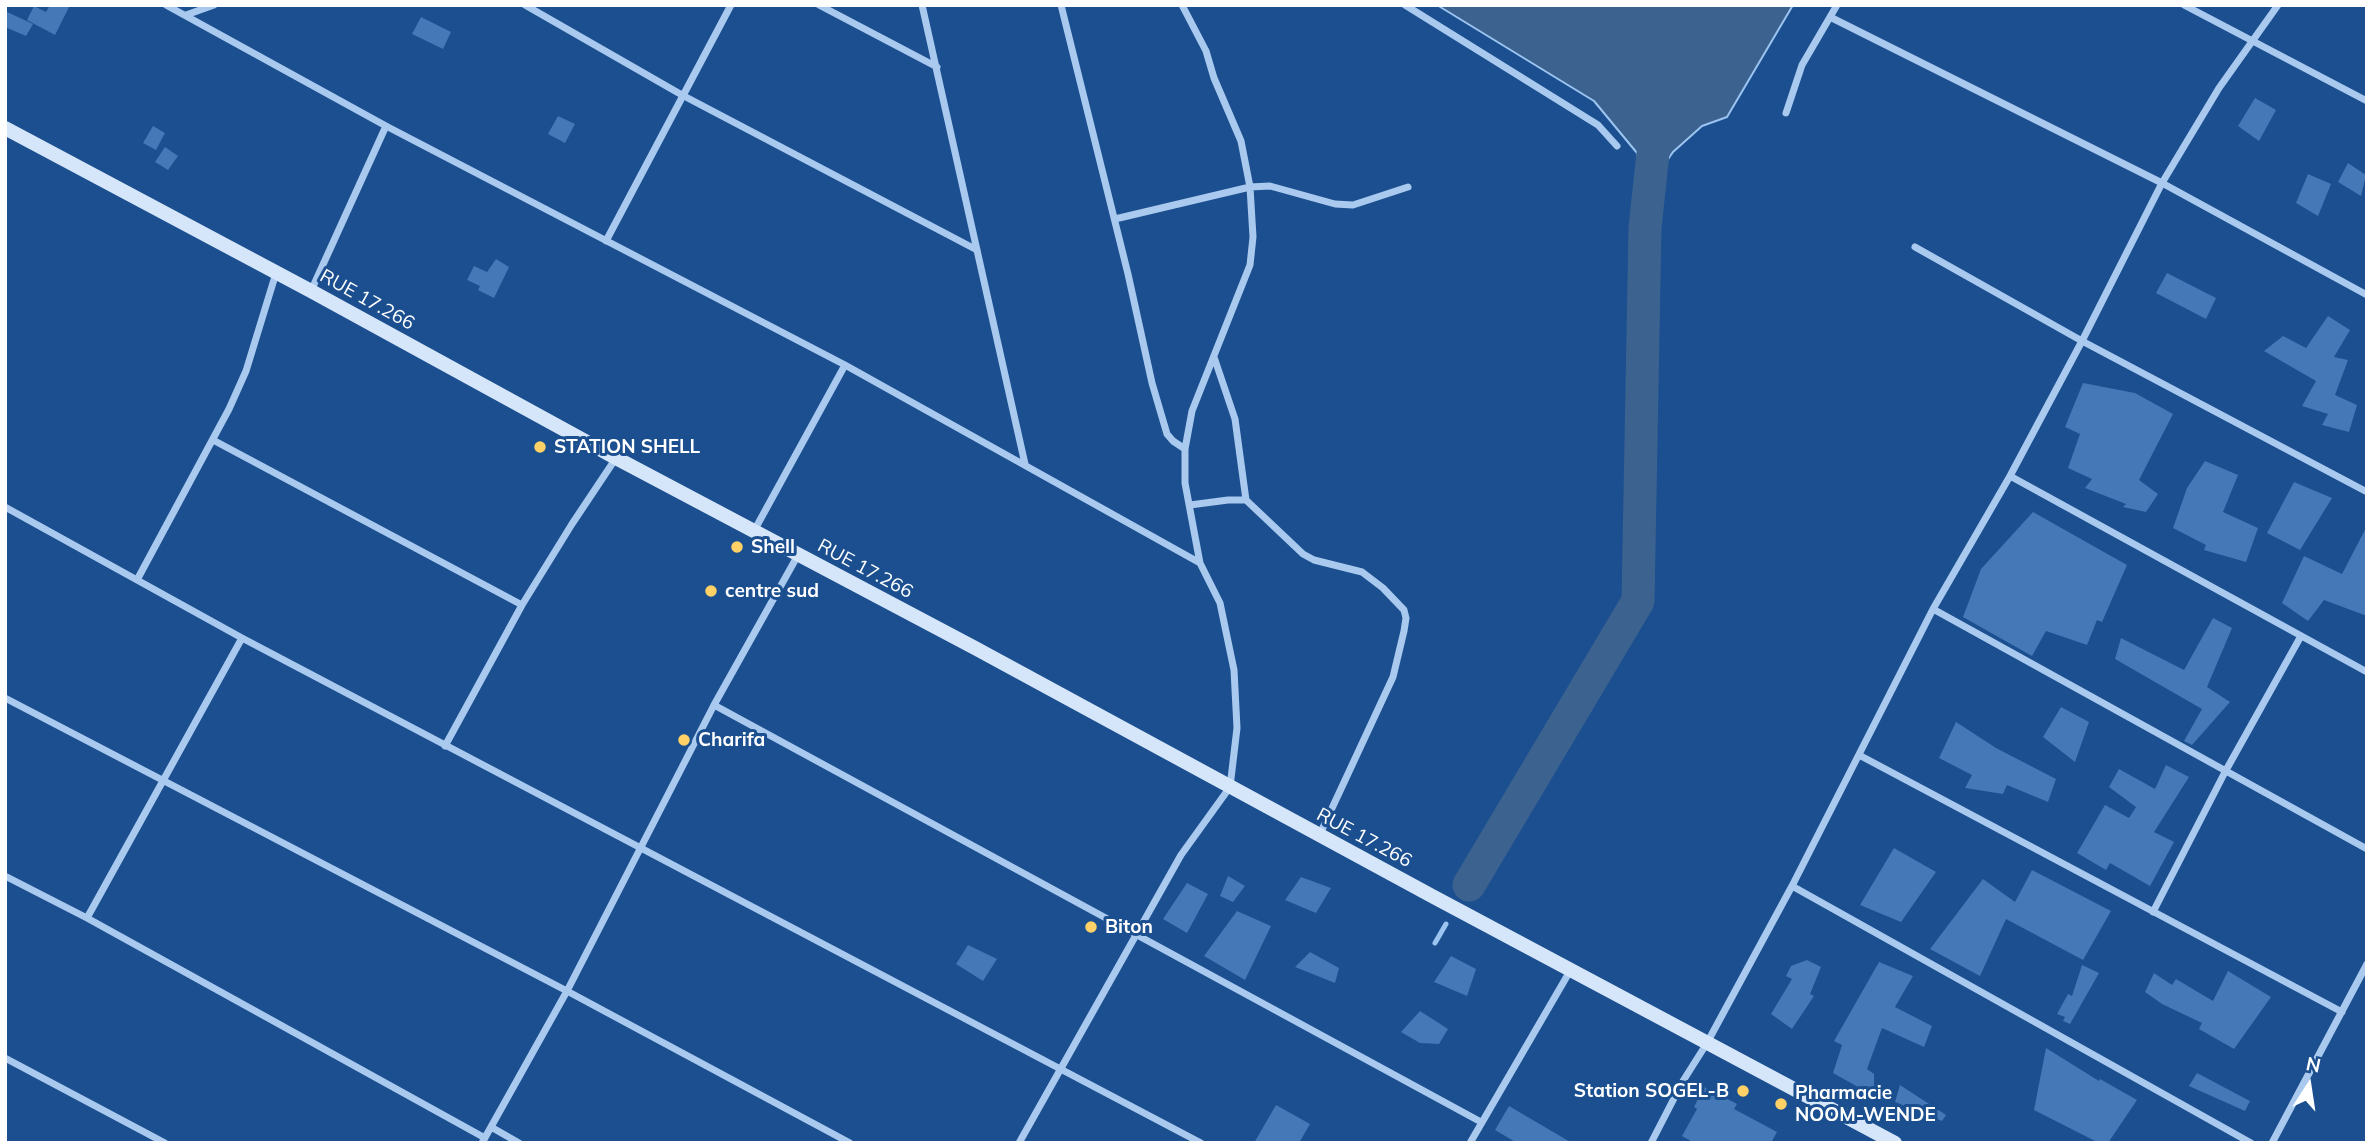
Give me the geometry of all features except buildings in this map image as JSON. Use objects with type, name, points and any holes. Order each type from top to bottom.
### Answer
[{"type":"main road","name":"RUE 17.266","points":[[5,128],[276,272],[615,458],[975,648],[1570,971],[1895,1143]]},
{"type":"street","points":[[166,5],[386,126],[845,365],[1200,563]]},
{"type":"street","points":[[186,16],[214,5]]},
{"type":"street","points":[[525,5],[682,95],[977,250]]},
{"type":"street","points":[[606,241],[732,5]]},
{"type":"street","points":[[819,5],[937,67]]},
{"type":"street","points":[[922,5],[1025,464]]},
{"type":"street","points":[[1061,5],[1115,219],[1152,383],[1167,433],[1185,449]]},
{"type":"street","points":[[1020,1143],[1059,1068],[1181,855],[1230,787],[1237,719],[1234,670],[1220,603],[1200,563],[1185,483],[1185,449],[1192,411],[1250,265],[1253,237],[1250,187],[1241,141],[1214,78],[1206,51],[1182,5]]},
{"type":"street","points":[[1405,5],[1598,125],[1617,146]]},
{"type":"street","points":[[1786,113],[1802,65],[1837,5]]},
{"type":"street","points":[[2184,5],[2367,101]]},
{"type":"street","points":[[1651,1143],[1792,886],[1933,609],[2010,477],[2162,183],[2219,88],[2278,5]]},
{"type":"street","points":[[1830,17],[2162,183],[2367,295]]},
{"type":"street","points":[[311,291],[386,126]]},
{"type":"street","points":[[1115,219],[1250,187],[1270,186],[1335,204],[1353,205],[1408,187]]},
{"type":"street","points":[[1915,247],[2082,341],[2367,492]]},
{"type":"street","points":[[137,580],[213,440],[246,371],[276,272]]},
{"type":"street","points":[[1213,356],[1235,419],[1246,500],[1303,554],[1362,572],[1371,578],[1399,603],[1406,618],[1392,677],[1319,836]]},
{"type":"street","points":[[754,531],[845,365]]},
{"type":"street","points":[[213,440],[522,605]]},
{"type":"street","points":[[445,746],[522,605],[615,458]]},
{"type":"street","points":[[2010,477],[2367,671]]},
{"type":"street","points":[[1190,505],[1246,500]]},
{"type":"street","points":[[5,507],[242,638],[1200,1143]]},
{"type":"street","points":[[5,876],[88,918],[484,1140],[567,991],[714,705],[798,555]]},
{"type":"street","points":[[1933,609],[2367,849]]},
{"type":"street","points":[[2153,912],[2225,772],[2301,636]]},
{"type":"street","points":[[88,918],[242,638]]},
{"type":"street","points":[[5,698],[567,991],[850,1143]]},
{"type":"street","points":[[714,705],[1481,1122]]},
{"type":"street","points":[[1858,755],[2342,1012]]},
{"type":"street","points":[[1792,886],[2251,1143]]},
{"type":"street","points":[[2272,1143],[2367,964]]},
{"type":"street","points":[[1469,1143],[1570,971]]},
{"type":"street","points":[[5,1058],[165,1143]]},
{"type":"street","points":[[491,1127],[519,1143]]},
{"type":"water","points":[[1437,5],[1793,5],[1727,117],[1702,126],[1673,152],[1660,171],[1640,169],[1637,153],[1594,101]]},
{"type":"waterway","points":[[1469,885],[1638,601],[1645,227],[1656,126]]},
{"type":"waterway","points":[[1435,943],[1446,924]]},
{"type":"place","name":"STATION SHELL","points":[[540,447]]},
{"type":"place","name":"Shell","points":[[737,547]]},
{"type":"place","name":"centre sud","points":[[711,591]]},
{"type":"place","name":"Charifa","points":[[684,740]]},
{"type":"place","name":"Biton","points":[[1091,927]]},
{"type":"place","name":"Station SOGEL-B","points":[[1743,1091]]},
{"type":"place","name":"Pharmacie NOOM-WENDE","points":[[1781,1104]]}]
